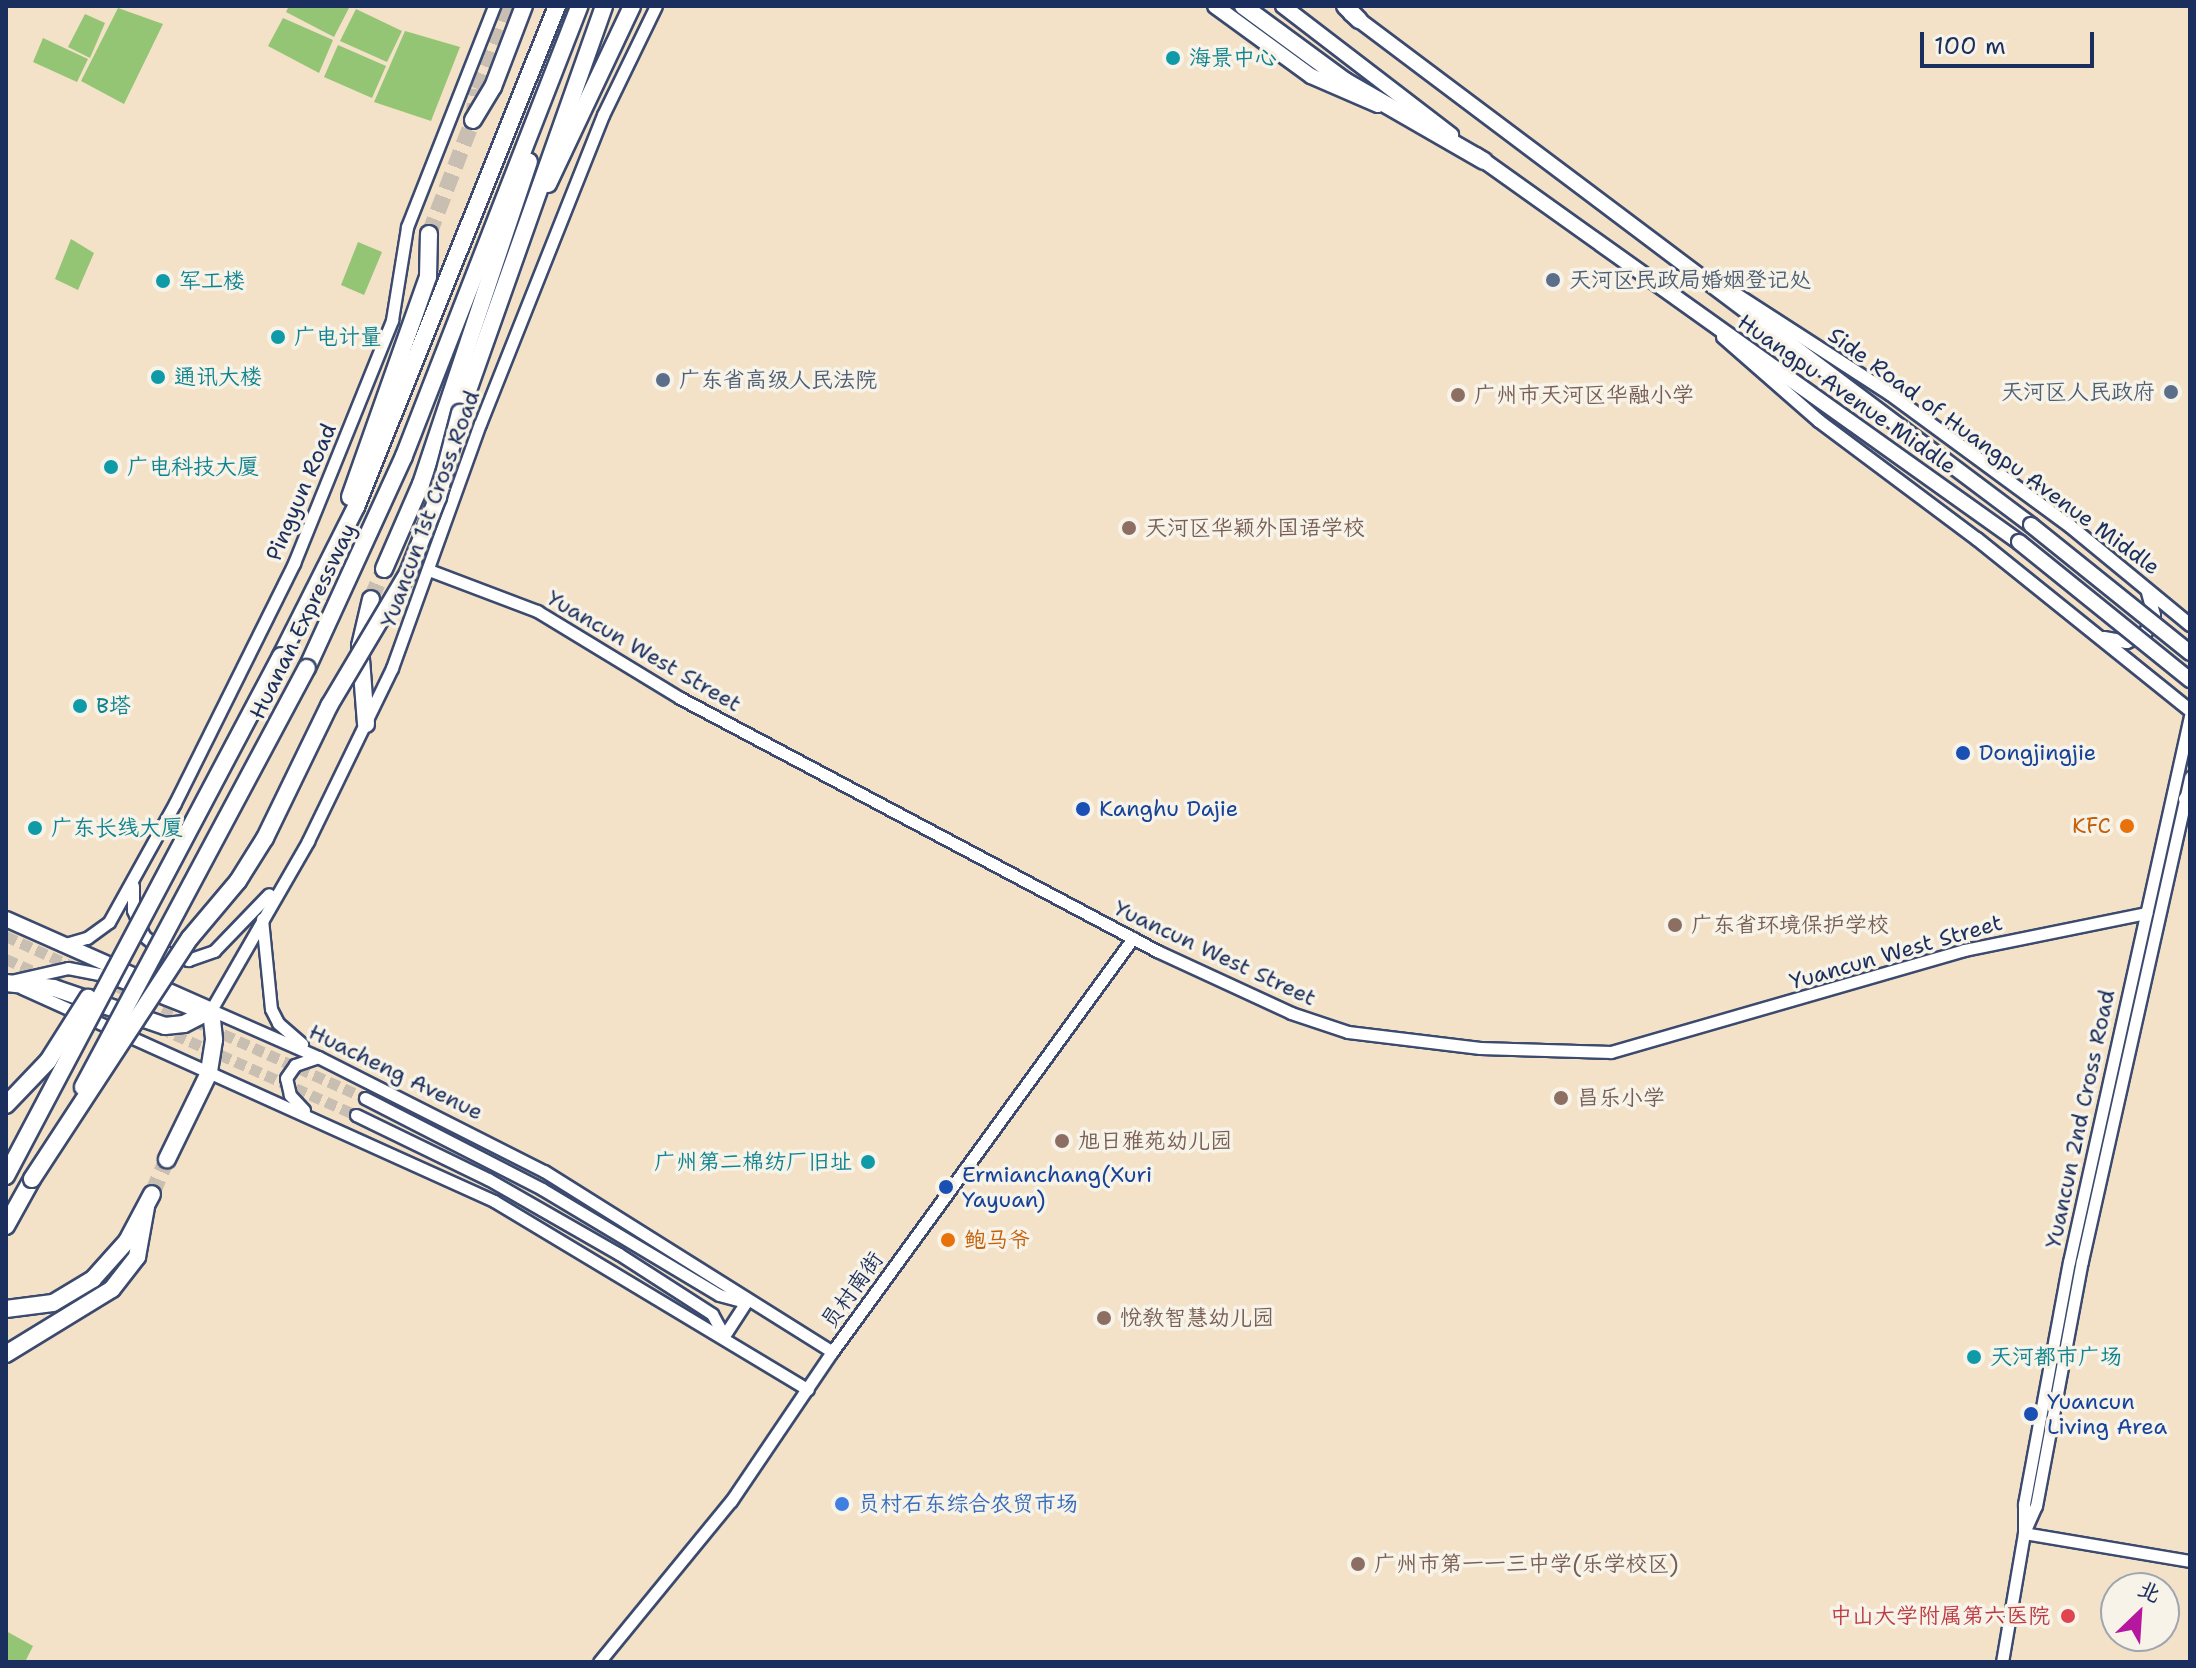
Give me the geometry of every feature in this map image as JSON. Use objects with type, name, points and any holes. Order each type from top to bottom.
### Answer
[{"type":"highway","points":[[473,120],[493,87],[524,6]]},
{"type":"highway","name":"Huanan Expressway","points":[[6,1176],[281,656],[356,507],[557,6]]},
{"type":"highway","name":"Huanan Expressway","points":[[6,1226],[307,668],[404,456],[579,6]]},
{"type":"highway","points":[[32,1179],[190,938],[238,881],[265,838],[329,706],[408,573],[438,497],[460,413],[604,6]]},
{"type":"highway","points":[[527,224],[632,6]]},
{"type":"highway","points":[[1243,6],[1310,56],[1484,161]]},
{"type":"highway","points":[[384,569],[421,484],[517,204],[547,90]]},
{"type":"highway","points":[[281,656],[334,542],[428,277],[429,234]]},
{"type":"highway","points":[[366,724],[360,646],[371,599]]},
{"type":"highway","points":[[6,1105],[48,1061],[105,970],[134,936]]},
{"type":"highway","points":[[6,982],[54,988],[165,1026],[184,1024],[211,1010],[214,1040],[209,1073],[167,1159]]},
{"type":"highway","points":[[6,1309],[53,1303],[93,1279],[127,1241],[149,1201],[143,1237],[126,1273],[112,1289],[6,1354]]},
{"type":"main road","points":[[1215,6],[1311,76],[1397,111]]},
{"type":"main road","name":"Huangpu Avenue Middle","points":[[1283,6],[1484,161],[1711,327],[1814,393],[2019,542],[2190,680]]},
{"type":"main road","name":"Huangpu Avenue Middle","points":[[1348,9],[2031,525],[2190,653]]},
{"type":"main road","name":"Side Road of Huangpu Avenue Middle","points":[[1688,264],[1879,386],[2146,588],[2190,625]]},
{"type":"main road","points":[[1711,327],[1853,448],[2104,638],[2190,710]]},
{"type":"main road","points":[[2104,638],[2127,642],[2145,634],[2154,615],[2146,588]]},
{"type":"main road","name":"Huacheng Avenue","points":[[6,919],[211,1010]]},
{"type":"street","name":"Pingyun Road","points":[[62,945],[87,938],[109,922],[241,675],[315,516],[392,320],[407,227],[494,6]]},
{"type":"street","name":"Yuancun 1st Cross Road","points":[[211,1010],[366,724],[429,570],[480,424],[603,115],[656,6]]},
{"type":"street","name":"Yuancun West Street","points":[[429,570],[537,611],[680,698],[1133,938],[1291,1013],[1348,1032],[1454,1046],[1584,1054],[1647,1045],[1964,950],[2146,913]]},
{"type":"street","name":"Yuancun 2nd Cross Road","points":[[2002,1662],[2024,1533],[2024,1504],[2069,1262],[2190,716]]},
{"type":"street","name":"Yuancun 2nd Cross Road","points":[[2024,1533],[2036,1506],[2082,1261],[2190,777]]},
{"type":"street","points":[[133,881],[133,910],[144,936],[162,951],[188,960],[214,951],[285,876]]},
{"type":"street","points":[[262,916],[271,1009],[278,1023],[318,1057]]},
{"type":"street","name":"员村南街","points":[[599,1662],[731,1501],[832,1352],[1133,938]]},
{"type":"street","points":[[6,982],[68,968],[124,982],[189,1008],[211,1010]]},
{"type":"street","points":[[6,982],[307,1114],[521,1216],[724,1336],[808,1390]]},
{"type":"street","name":"Huacheng Avenue","points":[[211,1010],[318,1057],[544,1171],[746,1302],[832,1352]]},
{"type":"street","points":[[307,1114],[290,1095],[286,1078],[295,1065],[318,1057]]},
{"type":"street","name":"Huacheng Avenue","points":[[365,1098],[542,1189],[719,1295],[746,1302]]},
{"type":"street","points":[[356,1115],[488,1179],[619,1254],[712,1314],[724,1336]]},
{"type":"street","points":[[724,1336],[746,1302]]},
{"type":"street","points":[[2024,1533],[2190,1561]]},
{"type":"green space","points":[[289,6],[350,6],[334,37],[286,12]]},
{"type":"green space","points":[[118,8],[163,24],[124,104],[81,81]]},
{"type":"green space","points":[[356,9],[402,31],[387,62],[340,41]]},
{"type":"green space","points":[[85,14],[105,23],[90,58],[68,47]]},
{"type":"green space","points":[[283,18],[333,40],[319,73],[268,46]]},
{"type":"green space","points":[[405,31],[460,47],[431,121],[374,102]]},
{"type":"green space","points":[[43,38],[88,59],[77,82],[33,62]]},
{"type":"green space","points":[[338,45],[386,66],[372,98],[324,77]]},
{"type":"green space","points":[[71,239],[94,253],[78,290],[55,279]]},
{"type":"green space","points":[[358,242],[382,252],[364,295],[341,285]]},
{"type":"green space","points":[[6,1631],[33,1646],[25,1662],[6,1662]]},
{"type":"tunnel","points":[[429,234],[473,120],[477,89],[509,6]]},
{"type":"tunnel","points":[[371,599],[384,569]]},
{"type":"tunnel","points":[[6,936],[76,968]]},
{"type":"tunnel","points":[[6,959],[64,985]]},
{"type":"tunnel","points":[[103,980],[365,1098]]},
{"type":"tunnel","points":[[160,1028],[356,1115]]},
{"type":"tunnel","points":[[152,1194],[167,1159]]},
{"type":"place","name":"海景中心","points":[[1173,58]]},
{"type":"place","name":"天河区民政局婚姻登记处","points":[[1553,280]]},
{"type":"place","name":"军工楼","points":[[163,281]]},
{"type":"place","name":"广电计量","points":[[278,337]]},
{"type":"place","name":"通讯大楼","points":[[158,377]]},
{"type":"place","name":"广东省高级人民法院","points":[[663,380]]},
{"type":"place","name":"天河区人民政府","points":[[2171,392]]},
{"type":"place","name":"广州市天河区华融小学","points":[[1458,395]]},
{"type":"place","name":"广电科技大厦","points":[[111,467]]},
{"type":"place","name":"天河区华颖外国语学校","points":[[1129,528]]},
{"type":"place","name":"B塔","points":[[80,706]]},
{"type":"place","name":"Dongjingjie","points":[[1963,753]]},
{"type":"place","name":"Kanghu Dajie","points":[[1083,809]]},
{"type":"place","name":"KFC","points":[[2127,826]]},
{"type":"place","name":"广东长线大厦","points":[[35,828]]},
{"type":"place","name":"广东省环境保护学校","points":[[1675,925]]},
{"type":"place","name":"昌乐小学","points":[[1561,1098]]},
{"type":"place","name":"旭日雅苑幼儿园","points":[[1062,1141]]},
{"type":"place","name":"广州第二棉纺厂旧址","points":[[868,1162]]},
{"type":"place","name":"Ermianchang(Xuri Yayuan)","points":[[946,1187]]},
{"type":"place","name":"鲍马爷","points":[[948,1240]]},
{"type":"place","name":"悦教智慧幼儿园","points":[[1104,1318]]},
{"type":"place","name":"天河都市广场","points":[[1974,1357]]},
{"type":"place","name":"Yuancun Living Area","points":[[2031,1414]]},
{"type":"place","name":"员村石东综合农贸市场","points":[[842,1504]]},
{"type":"place","name":"广州市第一一三中学(乐学校区)","points":[[1358,1564]]},
{"type":"place","name":"中山大学附属第六医院","points":[[2068,1616]]}]
